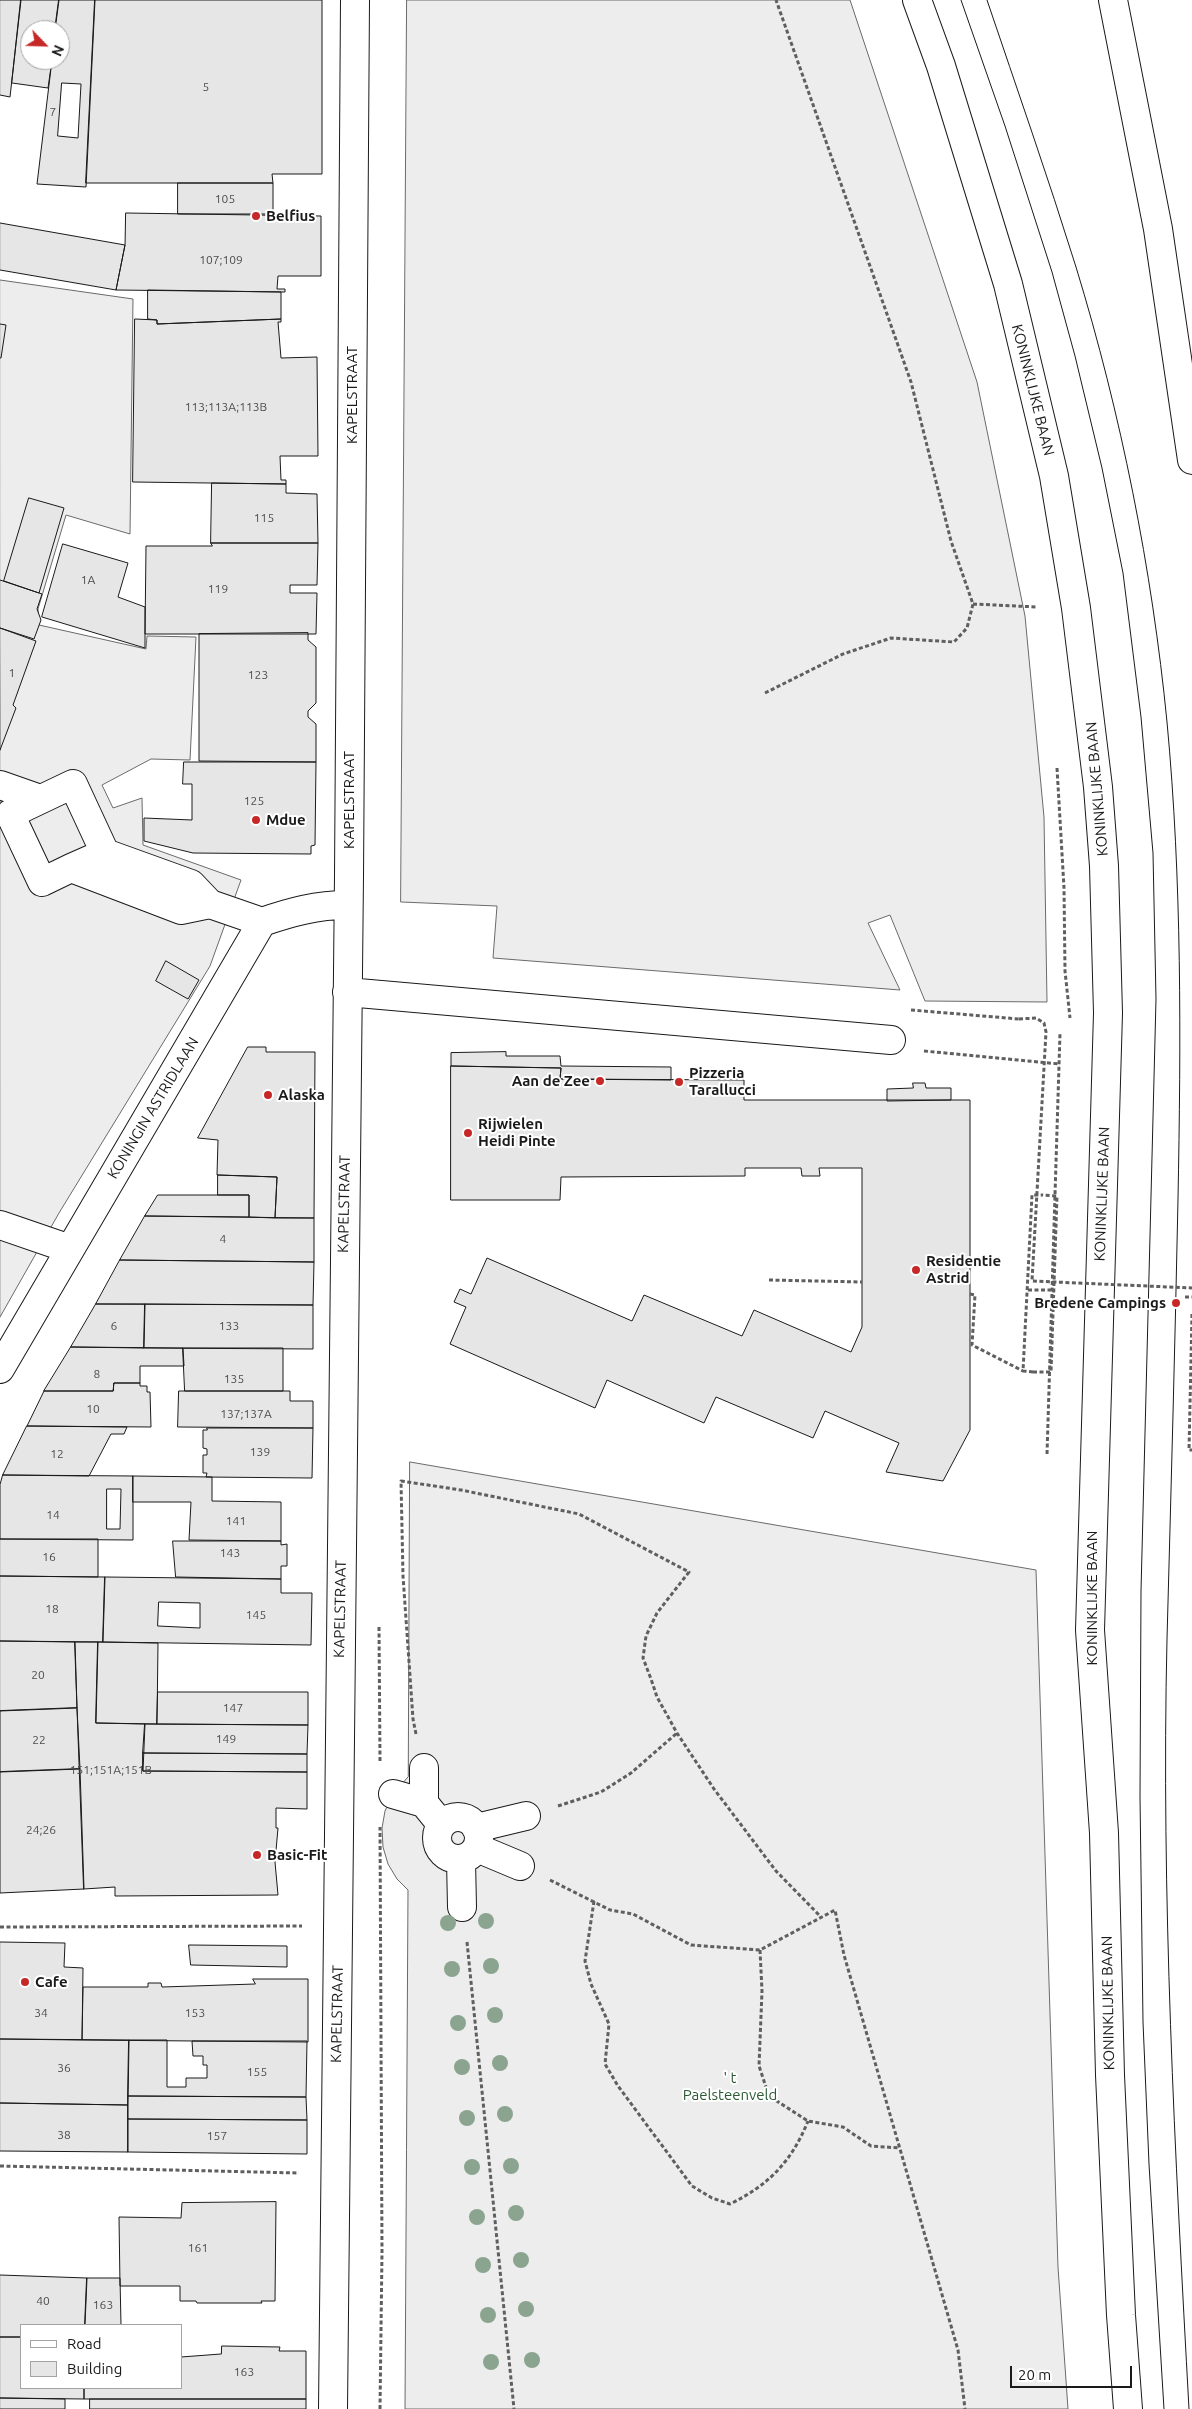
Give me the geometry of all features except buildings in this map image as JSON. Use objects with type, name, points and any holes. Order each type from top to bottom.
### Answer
[{"type":"street","name":"KAPELSTRAAT","points":[[333,2409],[355,0]]},
{"type":"street","name":"KONINKLIJKE BAAN","points":[[917,0],[941,66],[1008,284],[1054,476],[1080,636],[1098,787],[1104,866],[1108,1012],[1090,1630],[1104,1833],[1110,2084],[1121,2315],[1128,2409]]},
{"type":"street","points":[[1113,0],[1158,229],[1192,460]]},
{"type":"street","points":[[105,852],[42,882],[7,820],[10,814],[73,784],[105,852],[192,884],[210,904],[262,922],[294,911],[317,906],[348,906]]},
{"type":"street","points":[[0,785],[40,799]]},
{"type":"street","points":[[71,868],[181,910],[210,904]]},
{"type":"street","name":"KONINGIN ASTRIDLAAN","points":[[0,1369],[262,922]]},
{"type":"street","points":[[347,992],[891,1040]]},
{"type":"street","points":[[0,1225],[70,1249]]},
{"type":"street","points":[[424,1768],[424,1803]]},
{"type":"street","points":[[393,1794],[424,1803],[441,1824]]},
{"type":"street","points":[[462,1907],[472,1845],[469,1820],[460,1816],[450,1818],[441,1824],[437,1834],[437,1844],[442,1853],[451,1858],[472,1845],[526,1816]]},
{"type":"street","points":[[472,1845],[520,1866]]},
{"type":"path","points":[[765,694],[843,654],[891,638],[954,642],[967,628],[972,604],[951,541],[911,382],[776,0]]},
{"type":"path","points":[[1036,598],[1038,616]]},
{"type":"path","points":[[972,604],[1037,607]]},
{"type":"path","points":[[1056,760],[1064,878],[1066,991],[1071,1024]]},
{"type":"path","points":[[1019,1019],[1036,1018],[1044,1023],[1046,1032],[1032,1280],[1055,1283],[1192,1288]]},
{"type":"path","points":[[1047,1454],[1050,1290],[1060,1033]]},
{"type":"path","points":[[891,1040],[908,1050],[1060,1064]]},
{"type":"path","points":[[970,1294],[975,1294],[972,1345],[1024,1372],[1051,1372],[1058,1196],[1032,1195],[1030,1274],[1024,1372]]},
{"type":"path","points":[[769,1280],[862,1282]]},
{"type":"path","points":[[1028,1290],[1050,1290]]},
{"type":"path","points":[[1185,1297],[1192,1297]]},
{"type":"path","points":[[1192,1314],[1189,1450],[1192,1450]]},
{"type":"path","points":[[424,1768],[413,1719],[403,1576],[401,1481],[478,1493],[580,1514],[689,1572],[673,1590],[657,1613],[646,1636],[643,1658],[657,1697],[677,1733],[714,1789],[776,1871],[821,1917]]},
{"type":"path","points":[[526,1816],[601,1792],[631,1773],[677,1733]]},
{"type":"path","points":[[380,1819],[382,2252],[380,2409]]},
{"type":"path","points":[[520,1866],[610,1910],[633,1914],[691,1945],[760,1950],[835,1910],[844,1955],[958,2350],[965,2409]]},
{"type":"path","points":[[594,1901],[585,1962],[591,1984],[609,2024],[605,2064],[618,2086],[692,2186],[712,2198],[730,2204],[753,2192],[784,2165],[800,2141],[808,2121]]},
{"type":"path","points":[[462,1907],[514,2409]]},
{"type":"path","points":[[0,1927],[338,1926]]},
{"type":"path","points":[[760,1950],[762,1991],[759,2066],[769,2096],[808,2121],[843,2127],[871,2146],[900,2148]]},
{"type":"path","points":[[0,2166],[335,2174]]},
{"type":"shaded area","points":[[407,0],[850,0],[977,382],[1025,616],[1044,817],[1047,1002],[925,1001],[890,915],[868,923],[900,990],[493,958],[497,906],[401,902]]},
{"type":"shaded area","points":[[0,280],[133,299],[130,534],[66,515],[38,609],[39,625],[146,649],[147,636],[196,637],[190,760],[151,759],[102,785],[113,808],[142,798],[143,845],[241,880],[210,966],[59,1213],[0,1317]]},
{"type":"shaded area","name":"' t Paelsteenveld","points":[[410,1462],[1036,1570],[1058,2267],[1068,2409],[405,2409],[408,1890],[397,1879],[388,1864],[383,1847],[382,1828],[385,1811],[393,1794],[408,1777]]},
{"type":"tram line","points":[[961,0],[1005,126],[1052,272],[1075,356],[1102,468],[1123,573],[1141,717],[1153,853],[1156,999],[1141,1591],[1140,1797],[1143,2022],[1149,2164],[1164,2409]]},
{"type":"tram line","points":[[987,0],[1076,267],[1121,435],[1153,607],[1167,722],[1178,901],[1180,1080],[1167,1639],[1166,1832],[1170,2024],[1189,2409]]},
{"type":"place","name":"Belfius","points":[[256,216]]},
{"type":"place","name":"Mdue","points":[[256,820]]},
{"type":"place","name":"Aan de Zee","points":[[600,1081]]},
{"type":"place","name":"Pizzeria Tarallucci","points":[[679,1082]]},
{"type":"place","name":"Alaska","points":[[268,1095]]},
{"type":"place","name":"Rijwielen Heidi Pinte","points":[[468,1133]]},
{"type":"place","name":"Residentie Astrid","points":[[916,1270]]},
{"type":"place","name":"Bredene Campings","points":[[1176,1303]]},
{"type":"place","name":"Basic-Fit","points":[[257,1855]]},
{"type":"place","name":"Cafe","points":[[25,1982]]}]
